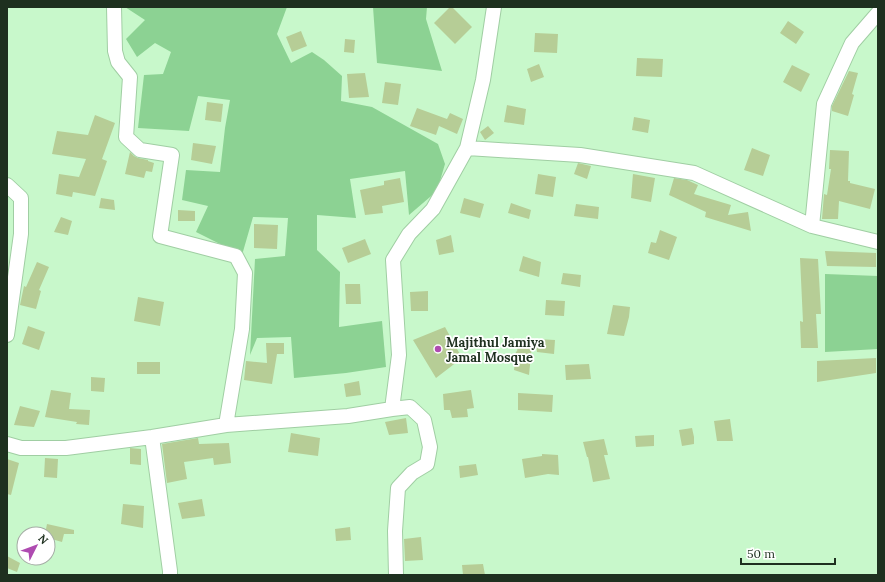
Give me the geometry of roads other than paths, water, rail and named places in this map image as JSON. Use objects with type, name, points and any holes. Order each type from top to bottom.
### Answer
[{"type":"street","points":[[114,7],[115,51],[118,62],[130,77],[126,137],[140,150],[172,155],[160,236],[236,256],[245,273],[242,329],[226,425]]},
{"type":"street","points":[[392,409],[399,355],[393,260],[409,234],[433,209],[467,148],[483,80],[494,7]]},
{"type":"street","points":[[812,226],[824,104],[852,42],[878,13]]},
{"type":"street","points":[[467,148],[580,155],[694,172],[812,226],[878,242]]},
{"type":"street","points":[[7,185],[21,198],[21,234],[7,335]]},
{"type":"street","points":[[7,444],[21,448],[66,448],[152,437],[226,425],[348,416],[410,406],[424,420],[430,447],[427,464],[412,473],[398,488],[395,531],[396,575]]},
{"type":"street","points":[[152,437],[170,575]]},
{"type":"place","name":"Majithul Jamiya Jamal Mosque","points":[[438,349]]}]
